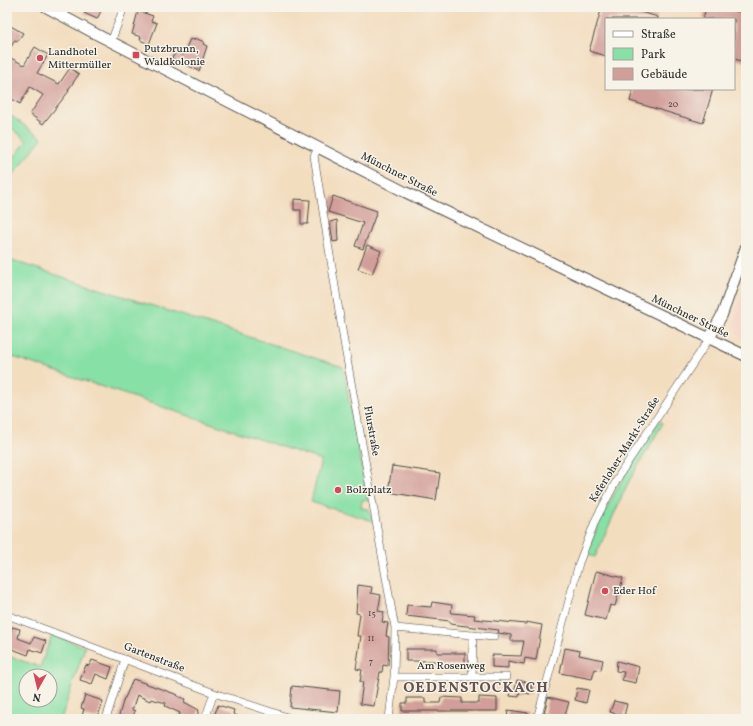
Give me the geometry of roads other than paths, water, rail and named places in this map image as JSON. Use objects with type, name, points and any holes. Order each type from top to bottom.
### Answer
[{"type":"main road","name":"Münchner Straße","points":[[46,7],[318,148],[709,340],[746,356]]},
{"type":"main road","points":[[709,340],[722,315],[746,247]]},
{"type":"street","points":[[111,42],[124,7]]},
{"type":"street","name":"Flurstraße","points":[[318,148],[314,156],[345,348],[395,628],[394,677],[389,719]]},
{"type":"street","name":"Keferloher-Markt-Straße","points":[[537,719],[579,563],[596,519],[607,496],[627,463],[709,340]]},
{"type":"street","name":"Gartenstraße","points":[[7,615],[214,693],[292,719]]},
{"type":"street","points":[[395,628],[494,637]]},
{"type":"street","points":[[472,677],[473,635]]},
{"type":"street","points":[[106,719],[126,660]]},
{"type":"street","name":"Am Rosenweg","points":[[394,677],[507,677]]},
{"type":"street","points":[[205,719],[214,693]]},
{"type":"place","name":"Putzbrunn, Waldkolonie","points":[[136,55]]},
{"type":"place","name":"Landhotel Mittermüller","points":[[40,58]]},
{"type":"place","name":"Bolzplatz","points":[[338,490]]},
{"type":"place","name":"Eder Hof","points":[[605,591]]},
{"type":"district","name":"OEDENSTOCKACH","points":[[476,688]]}]
